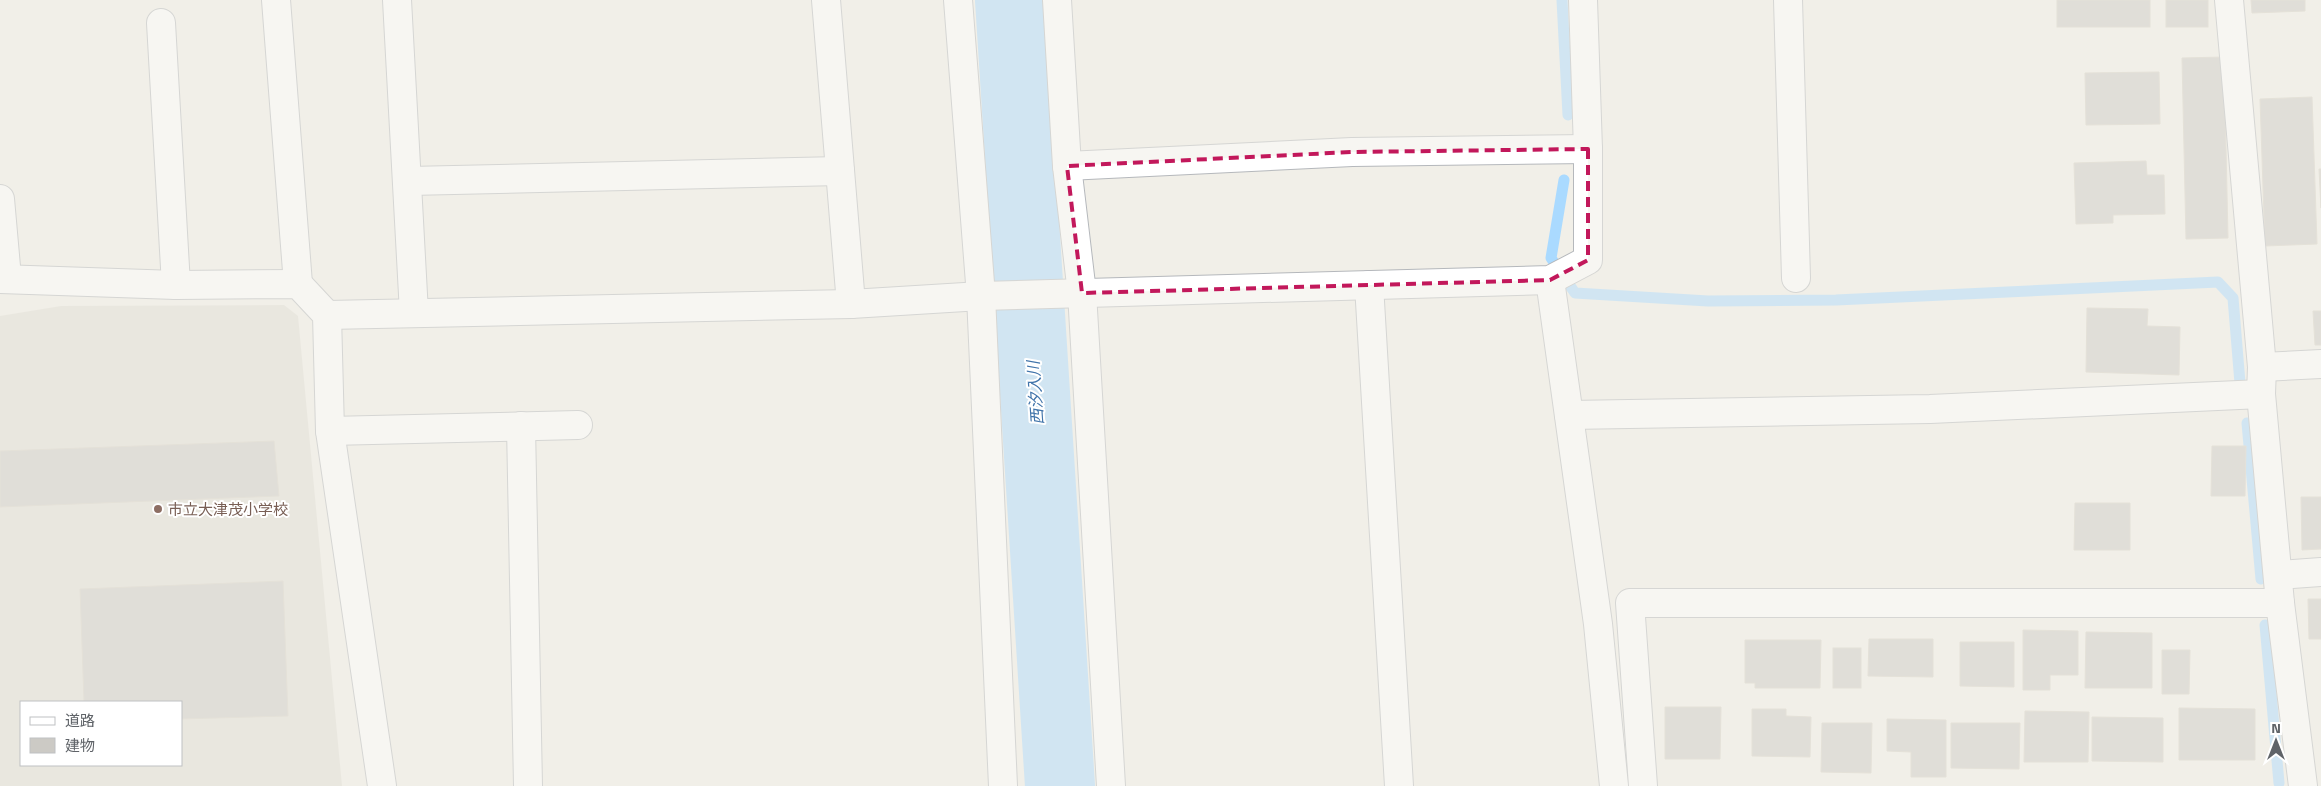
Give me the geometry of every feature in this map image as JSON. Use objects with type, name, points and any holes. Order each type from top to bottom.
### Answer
[{"type":"street","points":[[276,0],[298,284],[327,315],[330,432],[382,786]]},
{"type":"street","points":[[398,0],[414,313]]},
{"type":"street","points":[[826,0],[851,304]]},
{"type":"street","points":[[958,0],[981,296],[1003,786]]},
{"type":"street","points":[[1057,0],[1068,166],[1082,293],[1111,786]]},
{"type":"street","points":[[327,315],[851,304],[981,296],[1550,280],[1588,260],[1588,149],[1583,0]]},
{"type":"street","points":[[1788,0],[1796,278]]},
{"type":"street","points":[[2229,0],[2262,367],[2261,394],[2280,603],[2303,786]]},
{"type":"street","points":[[161,23],[176,285]]},
{"type":"street","points":[[1068,166],[1352,152],[1588,149]]},
{"type":"street","points":[[408,181],[840,171]]},
{"type":"street","points":[[0,199],[3,279],[176,285],[298,284]]},
{"type":"street","points":[[1550,280],[1598,624],[1614,786]]},
{"type":"street","points":[[1369,286],[1399,786]]},
{"type":"street","points":[[2262,367],[2321,364]]},
{"type":"street","points":[[1569,415],[1930,409],[2261,394]]},
{"type":"street","points":[[330,432],[578,425]]},
{"type":"street","points":[[522,426],[528,786]]},
{"type":"street","points":[[2278,575],[2321,572]]},
{"type":"street","points":[[1643,786],[1630,603],[2280,603]]},
{"type":"highlighted area","points":[[1588,149],[1588,260],[1550,280],[1082,293],[1067,166],[1352,152]]},
{"type":"shaded area","name":"市立大津茂小学校","points":[[284,305],[298,316],[342,786],[0,786],[0,316],[61,306]]},
{"type":"building","points":[[2057,0],[2150,0],[2150,27],[2057,27]]},
{"type":"building","points":[[2166,0],[2208,0],[2208,27],[2166,27]]},
{"type":"building","points":[[2251,0],[2305,0],[2305,11],[2252,13]]},
{"type":"building","points":[[2224,57],[2228,238],[2186,239],[2182,58]]},
{"type":"building","points":[[2159,72],[2160,124],[2086,125],[2085,73]]},
{"type":"building","points":[[2312,97],[2317,244],[2265,246],[2260,99]]},
{"type":"building","points":[[2146,161],[2147,175],[2164,175],[2165,214],[2113,215],[2113,223],[2076,224],[2074,163]]},
{"type":"building","points":[[2319,169],[2321,169],[2321,208]]},
{"type":"building","points":[[2087,308],[2148,309],[2147,326],[2180,327],[2179,375],[2086,372]]},
{"type":"building","points":[[2313,311],[2321,311],[2321,345],[2315,345]]},
{"type":"building","points":[[274,441],[279,496],[0,507],[0,451]]},
{"type":"building","points":[[2212,446],[2246,446],[2245,496],[2211,496]]},
{"type":"building","points":[[2301,497],[2321,497],[2321,549],[2302,550]]},
{"type":"building","points":[[2075,503],[2130,503],[2130,550],[2074,550]]},
{"type":"building","points":[[283,581],[288,716],[182,719],[182,701],[84,701],[80,589]]},
{"type":"building","points":[[2308,599],[2321,599],[2321,639],[2309,639]]},
{"type":"building","points":[[2023,630],[2078,631],[2078,675],[2050,675],[2050,690],[2023,690]]},
{"type":"building","points":[[2086,632],[2152,633],[2152,688],[2085,688]]},
{"type":"building","points":[[1869,639],[1933,639],[1933,677],[1868,676]]},
{"type":"building","points":[[1745,640],[1821,640],[1820,688],[1755,688],[1755,683],[1745,683]]},
{"type":"building","points":[[1960,642],[2014,642],[2014,687],[1960,686]]},
{"type":"building","points":[[1833,648],[1861,648],[1861,688],[1833,688]]},
{"type":"building","points":[[2162,650],[2190,650],[2189,694],[2162,694]]},
{"type":"building","points":[[1665,707],[1721,707],[1720,759],[1665,759]]},
{"type":"building","points":[[2179,708],[2255,709],[2255,760],[2179,760]]},
{"type":"building","points":[[1752,709],[1786,709],[1786,716],[1811,717],[1810,757],[1752,756]]},
{"type":"building","points":[[2025,711],[2089,712],[2088,762],[2024,762]]},
{"type":"building","points":[[2092,717],[2163,718],[2163,762],[2092,761]]},
{"type":"building","points":[[1887,719],[1946,720],[1946,777],[1911,777],[1911,752],[1887,751]]},
{"type":"building","points":[[1822,723],[1872,723],[1871,773],[1821,772]]},
{"type":"building","points":[[1951,723],[2020,723],[2019,769],[1951,768]]},
{"type":"waterway","name":"西汐入川","points":[[1010,0],[1060,786]]},
{"type":"waterway","points":[[1562,0],[1568,115]]},
{"type":"waterway","points":[[1564,180],[1551,258],[1575,293],[1708,301],[1836,300],[2218,282],[2233,298],[2240,383]]},
{"type":"waterway","points":[[2247,423],[2261,579]]},
{"type":"waterway","points":[[2265,625],[2279,783]]},
{"type":"place","name":"市立大津茂小学校","points":[[158,509]]}]
